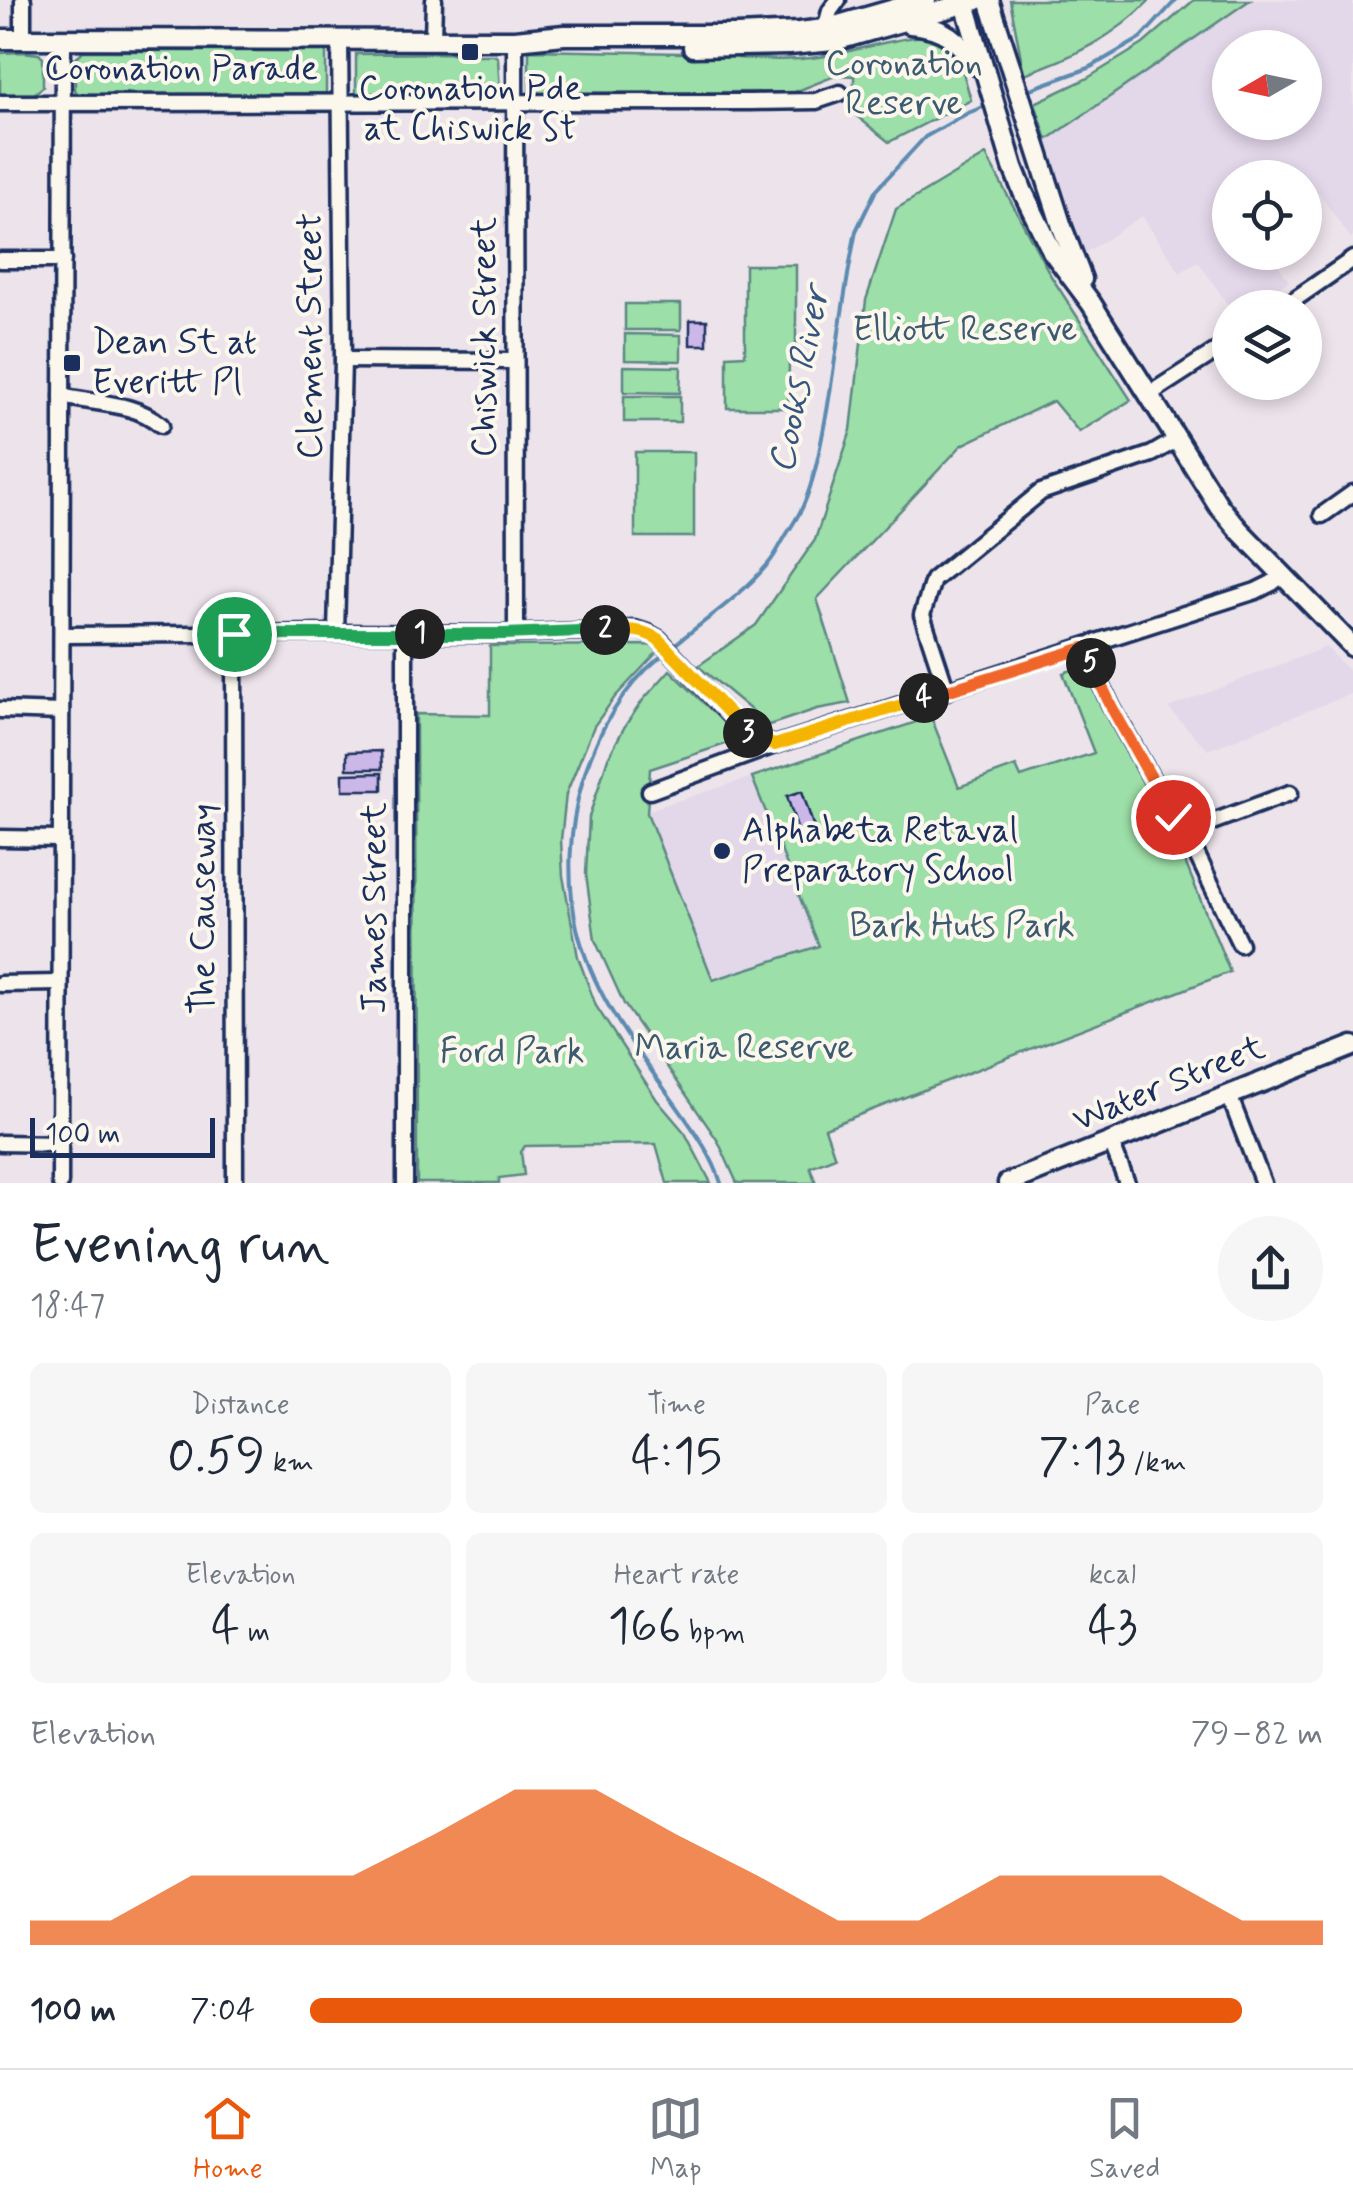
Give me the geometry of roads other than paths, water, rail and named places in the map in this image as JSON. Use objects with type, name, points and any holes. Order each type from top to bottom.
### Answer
[{"type":"main road","points":[[874,16],[895,0]]},
{"type":"main road","name":"Coronation Parade","points":[[515,40],[564,35],[774,34],[825,29],[926,0]]},
{"type":"main road","points":[[989,0],[1062,227],[1091,303]]},
{"type":"main road","name":"Coronation Parade","points":[[0,39],[433,39],[515,40],[567,46],[788,45],[834,41],[968,5]]},
{"type":"main road","points":[[968,5],[997,118],[1022,192],[1052,251],[1091,303],[1218,506],[1353,647]]},
{"type":"main road","points":[[899,22],[944,31],[963,48],[986,79]]},
{"type":"main road","name":"Water Street","points":[[1008,1183],[1353,1046]]},
{"type":"street","points":[[23,38],[24,0]]},
{"type":"street","points":[[433,39],[434,0]]},
{"type":"street","points":[[825,29],[832,6],[838,0]]},
{"type":"street","points":[[60,1183],[62,39]]},
{"type":"street","name":"Clement Street","points":[[336,633],[342,360],[340,39]]},
{"type":"street","name":"Chiswick Street","points":[[515,40],[516,634]]},
{"type":"street","name":"Coronation Parade","points":[[0,102],[816,101],[840,93]]},
{"type":"street","points":[[0,260],[63,260]]},
{"type":"street","points":[[1309,290],[1353,260]]},
{"type":"street","points":[[1148,395],[1212,354]]},
{"type":"street","points":[[342,360],[514,361]]},
{"type":"street","points":[[62,396],[149,414],[162,425]]},
{"type":"street","points":[[947,691],[922,615],[933,580],[1041,492],[1152,454],[1176,440]]},
{"type":"street","points":[[1322,515],[1353,494]]},
{"type":"street","points":[[650,791],[775,745],[1256,591],[1282,574]]},
{"type":"street","points":[[62,635],[648,632],[754,738],[775,745]]},
{"type":"street","name":"The Causeway","points":[[234,634],[235,1183]]},
{"type":"street","name":"James Street","points":[[405,634],[405,1183]]},
{"type":"street","points":[[1084,648],[1112,708],[1197,855],[1240,944]]},
{"type":"street","points":[[0,710],[61,712]]},
{"type":"street","points":[[1183,832],[1290,793]]},
{"type":"street","points":[[0,838],[60,839]]},
{"type":"street","points":[[0,984],[60,984]]},
{"type":"street","points":[[1230,1094],[1263,1183]]},
{"type":"street","points":[[1111,1142],[1128,1183]]},
{"type":"street","points":[[0,1144],[60,1144]]},
{"type":"waterway","name":"Cooks River","points":[[1025,91],[1089,68],[1141,38],[1176,0]]},
{"type":"waterway","name":"Cooks River","points":[[721,1183],[702,1142],[617,1021],[584,953],[571,892],[574,818],[582,781],[612,713],[633,683],[756,578],[774,557],[801,509],[820,447],[856,231],[876,190],[925,137],[988,105]]},
{"type":"place","name":"Coronation Pde at Chiswick St","points":[[470,52]]},
{"type":"place","name":"Dean St at Everitt Pl","points":[[72,363]]},
{"type":"place","name":"Alphabeta Retaval Preparatory School","points":[[722,851]]},
{"type":"park label","name":"Coronation Reserve","points":[[904,84]]},
{"type":"park label","name":"Elliott Reserve","points":[[965,330]]},
{"type":"park label","name":"Bark Huts Park","points":[[962,926]]},
{"type":"park label","name":"Maria Reserve","points":[[744,1048]]},
{"type":"park label","name":"Ford Park","points":[[512,1052]]}]
